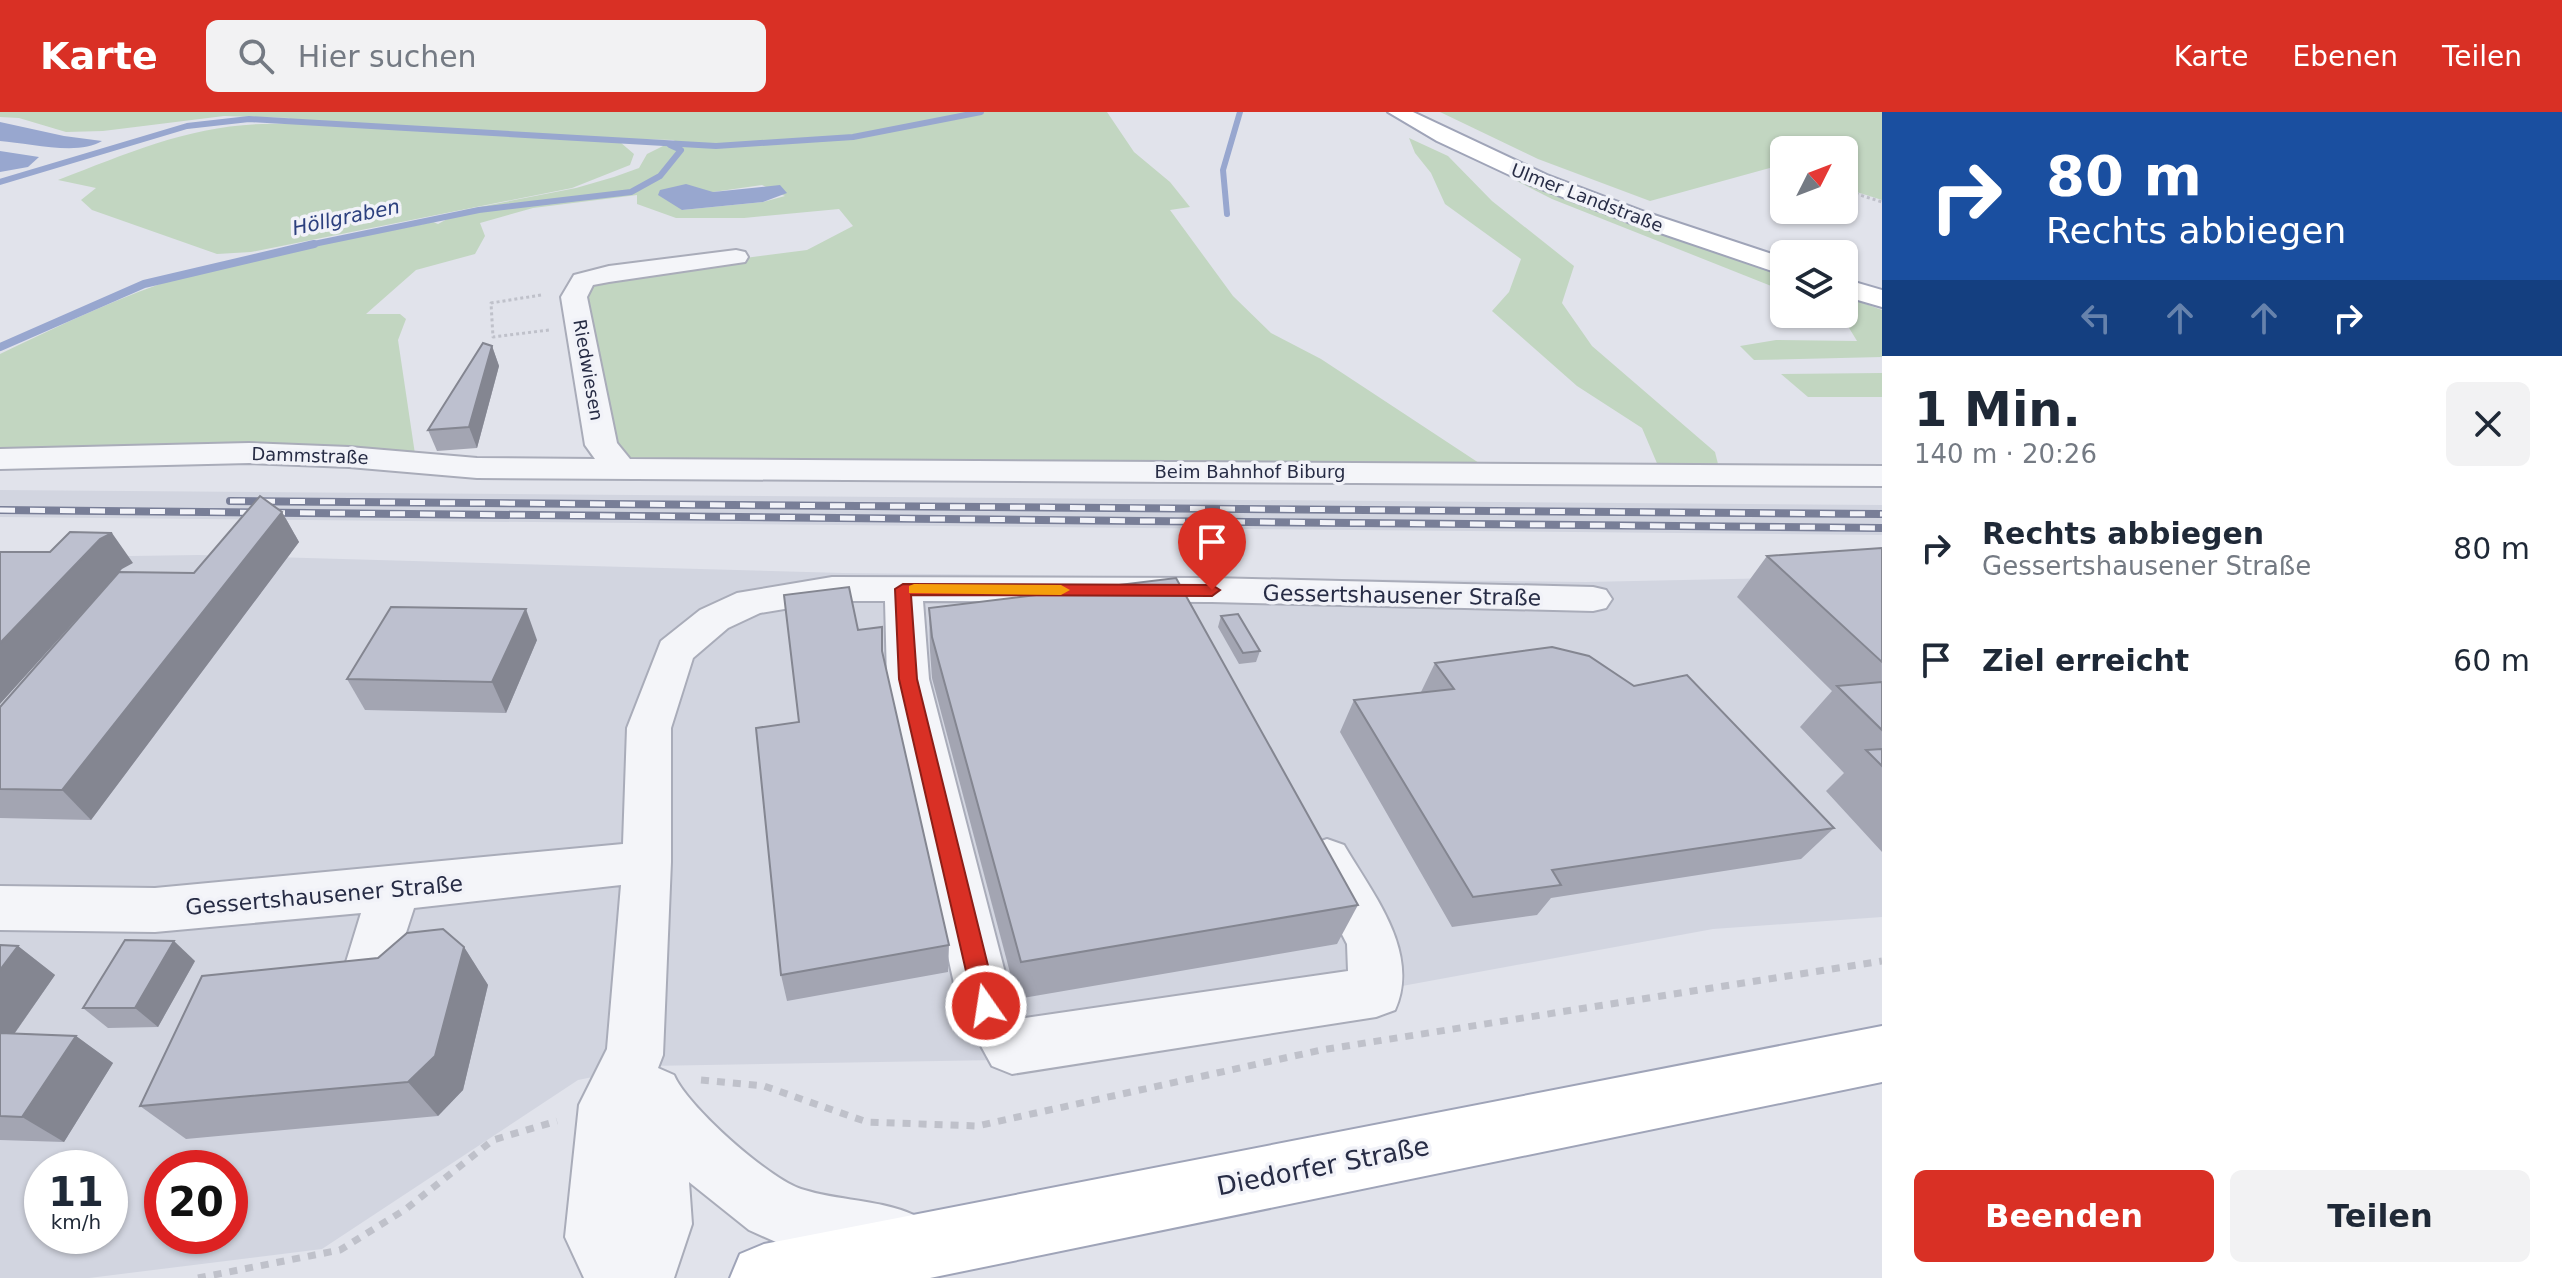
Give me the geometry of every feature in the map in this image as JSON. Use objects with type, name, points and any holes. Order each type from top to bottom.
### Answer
[{"type":"main road","name":"Ulmer Landstraße","points":[[1398,112],[1508,169],[1613,209],[1770,262]]},
{"type":"main road","points":[[1858,291],[1882,299]]},
{"type":"main road","name":"Diedorfer Straße","points":[[764,1278],[1882,1054]]},
{"type":"street","name":"Riedwiesen","points":[[619,467],[601,445],[574,297],[583,280],[736,257]]},
{"type":"street","name":"Dammstraße","points":[[0,459],[249,453],[349,457],[477,468],[619,467]]},
{"type":"street","name":"Beim Bahnhof Biburg","points":[[619,467],[1882,476]]},
{"type":"street","name":"Gessertshausener Straße","points":[[641,1278],[660,1224],[644,1082],[649,728],[675,651],[714,619],[751,602],[832,589],[903,589],[1184,610],[1593,599]]},
{"type":"street","points":[[903,589],[908,679],[986,1006],[1012,1047],[1376,992],[1373,942],[1303,818]]},
{"type":"street","name":"Gessertshausener Straße","points":[[0,908],[155,910],[647,862]]},
{"type":"street","points":[[372,962],[394,889]]},
{"type":"street","name":"Gessertshausener Straße","points":[[618,1278],[597,1237],[608,1105],[644,1082]]},
{"type":"street","points":[[644,1082],[700,1153],[773,1210],[850,1234],[949,1241]]},
{"type":"path","points":[[1858,194],[1882,202]]},
{"type":"path","points":[[551,294],[491,303],[493,337],[553,329]]},
{"type":"shaded area","points":[[0,490],[1882,505],[1882,535],[0,517]]},
{"type":"shaded area","points":[[198,555],[843,573],[1586,582],[1882,576],[1882,917],[1713,929],[998,1060],[647,1066],[578,1080],[322,1249],[89,1278],[0,1278],[0,558]]},
{"type":"green space","points":[[0,112],[1107,112],[1134,152],[1170,182],[1190,207],[1170,210],[1233,296],[1271,333],[1321,359],[1479,463],[1423,463],[1393,470],[633,460],[620,447],[610,430],[591,364],[581,302],[595,281],[623,274],[807,250],[853,226],[839,209],[744,218],[676,218],[637,204],[637,195],[533,208],[480,223],[485,236],[475,254],[416,270],[366,314],[400,314],[406,319],[398,340],[415,454],[259,446],[0,449],[0,354],[69,322],[139,292],[217,266],[433,222],[438,224],[464,210],[576,188],[614,177],[639,168],[647,154],[675,140],[635,139],[620,142],[634,154],[630,165],[572,188],[251,252],[217,254],[92,210],[81,200],[96,188],[58,180],[196,132],[254,124],[285,124],[290,118],[224,116],[103,131],[66,132],[19,118],[0,117]],"holes":[[[762,185],[785,196],[763,202],[682,210],[713,192]]]},
{"type":"green space","points":[[1440,112],[1882,112],[1882,200],[1858,192],[1858,136],[1770,136],[1770,168],[1650,201],[1538,159]]},
{"type":"green space","points":[[1409,138],[1448,156],[1492,201],[1574,266],[1562,303],[1592,346],[1715,452],[1719,468],[1659,468],[1642,428],[1577,386],[1492,311],[1509,292],[1521,259],[1445,204],[1431,173],[1415,153]]},
{"type":"green space","points":[[1507,176],[1770,270],[1770,285],[1552,199]]},
{"type":"green space","points":[[1858,301],[1882,310],[1882,357],[1754,360],[1740,346],[1776,340],[1857,341],[1849,328],[1858,328]]},
{"type":"green space","points":[[1882,373],[1882,397],[1808,397],[1781,374]]},
{"type":"water","points":[[0,122],[102,141],[80,148],[67,148],[0,141]]},
{"type":"water","points":[[0,151],[39,157],[28,167],[0,172]]},
{"type":"water","points":[[686,184],[713,192],[780,185],[787,193],[763,202],[682,210],[658,195],[660,190]]},
{"type":"building","points":[[483,343],[492,346],[469,427],[428,430]]},
{"type":"building","points":[[260,496],[282,512],[62,790],[0,789],[0,707],[119,572],[194,573]]},
{"type":"building","points":[[70,532],[112,533],[100,539],[0,643],[0,552],[50,552]]},
{"type":"building","points":[[1882,548],[1882,662],[1767,556]]},
{"type":"building","points":[[1176,578],[1358,905],[1021,962],[932,637],[929,608]]},
{"type":"building","points":[[849,587],[858,630],[882,627],[882,651],[949,945],[781,975],[756,728],[799,722],[784,595]]},
{"type":"building","points":[[391,607],[526,609],[492,682],[347,679]]},
{"type":"building","points":[[1238,614],[1260,651],[1243,653],[1221,616]]},
{"type":"building","points":[[1552,647],[1589,656],[1634,686],[1687,675],[1834,828],[1552,870],[1561,885],[1473,897],[1354,700],[1454,689],[1435,663]]},
{"type":"building","points":[[1882,682],[1882,730],[1837,686]]},
{"type":"building","points":[[1882,749],[1882,766],[1866,750]]},
{"type":"building","points":[[443,929],[464,947],[435,1056],[408,1082],[140,1106],[202,976],[378,958],[407,933]]},
{"type":"building","points":[[125,940],[174,941],[135,1008],[83,1008]]},
{"type":"building","points":[[0,945],[18,946],[0,970]]},
{"type":"building","points":[[0,1033],[76,1036],[22,1117],[0,1116]]},
{"type":"waterway","points":[[0,182],[187,126],[249,119],[716,146],[853,137],[981,112]]},
{"type":"waterway","points":[[1227,214],[1223,170],[1240,112]]},
{"type":"waterway","name":"Höllgraben","points":[[304,246],[479,210],[631,192],[660,176],[681,150],[670,145]]},
{"type":"waterway","name":"Höllgraben","points":[[0,347],[144,284],[314,244]]},
{"type":"railway","points":[[230,501],[1882,514]]},
{"type":"railway","points":[[0,510],[1882,528]]},
{"type":"slow traffic","points":[[914,589],[1061,590]]},
{"type":"route","points":[[986,1006],[908,679],[903,589],[1212,590]]}]
